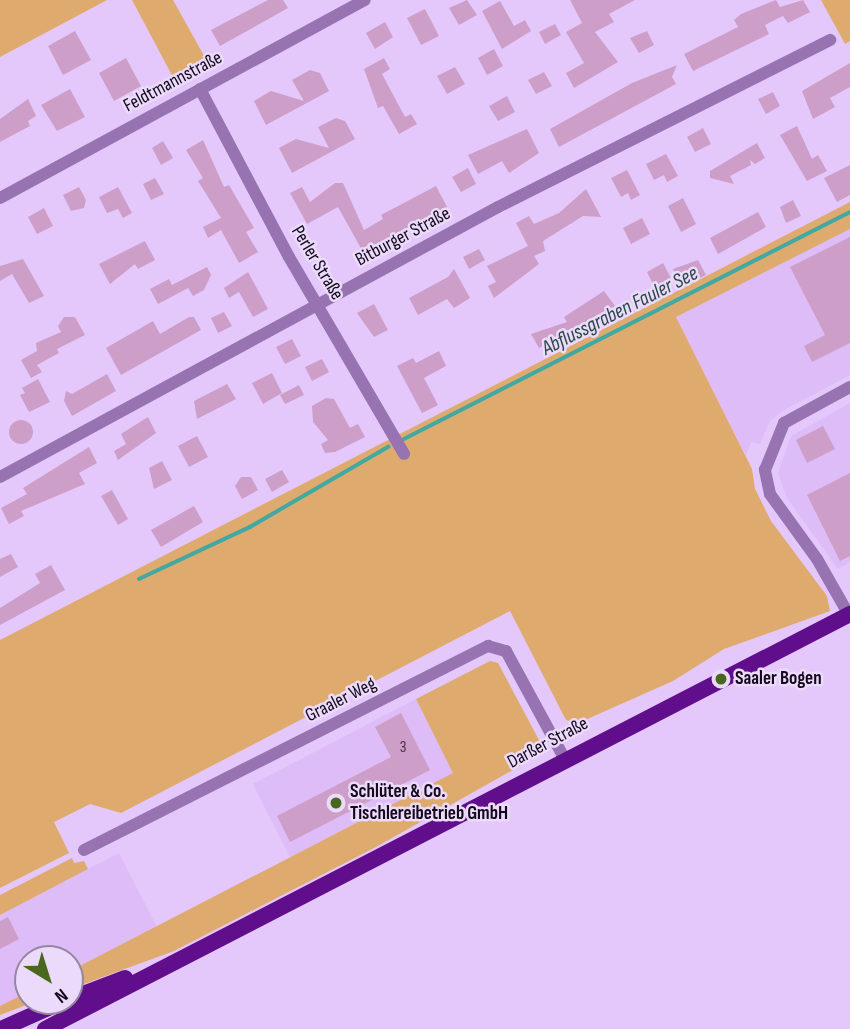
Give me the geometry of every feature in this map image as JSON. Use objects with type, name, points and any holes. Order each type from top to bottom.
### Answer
[{"type":"main road","name":"Darßer Straße","points":[[45,1029],[564,758],[849,614]]},
{"type":"main road","name":"Darßer Straße","points":[[84,994],[193,953]]},
{"type":"main road","points":[[1,1029],[32,1015]]},
{"type":"street","name":"Feldtmannstraße","points":[[0,198],[365,0]]},
{"type":"street","name":"Bitburger Straße","points":[[0,477],[509,201],[830,40]]},
{"type":"street","name":"Perler Straße","points":[[200,89],[404,454]]},
{"type":"street","points":[[849,614],[817,559],[770,494],[765,470],[784,423],[850,387]]},
{"type":"street","name":"Graaler Weg","points":[[84,850],[488,646],[506,651],[564,758]]},
{"type":"shaded area","points":[[0,0],[107,0],[0,57]]},
{"type":"shaded area","points":[[132,0],[173,0],[208,63],[175,81]]},
{"type":"shaded area","points":[[821,0],[850,0],[850,41],[845,44]]},
{"type":"shaded area","points":[[850,202],[850,229],[676,317],[752,469],[755,489],[771,521],[827,596],[830,611],[724,649],[673,681],[576,724],[566,720],[510,611],[121,813],[90,804],[54,822],[69,853],[0,888],[0,640]]},
{"type":"shaded area","points":[[850,229],[850,375],[782,411],[770,421],[760,444],[751,442],[746,456],[676,317]]},
{"type":"shaded area","points":[[850,403],[850,562],[838,569],[787,498],[778,473],[791,436]]},
{"type":"shaded area","points":[[490,661],[498,663],[540,742],[534,758],[376,847],[174,951],[84,984],[84,964],[453,773],[416,699]]},
{"type":"shaded area","points":[[416,699],[454,773],[291,859],[253,784]]},
{"type":"shaded area","points":[[119,853],[157,927],[84,964],[84,945],[14,945],[14,999],[0,1006],[0,915]]},
{"type":"shaded area","points":[[72,858],[74,863],[84,861],[88,869],[0,915],[0,895]]},
{"type":"shaded area","points":[[14,999],[14,1010],[0,1015],[0,1006]]},
{"type":"building","points":[[268,0],[283,0],[288,8],[220,46],[211,30]]},
{"type":"building","points":[[467,0],[477,15],[459,25],[449,8]]},
{"type":"building","points":[[570,0],[635,0],[609,14],[614,22],[595,32],[618,62],[574,88],[566,73],[584,63],[566,32],[582,23]]},
{"type":"building","points":[[776,0],[780,7],[803,0],[810,12],[788,23],[783,16],[765,25],[769,34],[693,71],[684,54],[738,27],[734,20],[741,14]]},
{"type":"building","points":[[500,1],[514,26],[525,20],[531,31],[502,49],[482,11]]},
{"type":"building","points":[[425,9],[439,36],[421,45],[407,18]]},
{"type":"building","points":[[385,22],[393,37],[375,49],[366,33]]},
{"type":"building","points":[[555,24],[561,35],[545,44],[539,32]]},
{"type":"building","points":[[75,31],[91,60],[63,75],[48,46]]},
{"type":"building","points":[[647,31],[654,45],[639,53],[630,38]]},
{"type":"building","points":[[494,49],[503,66],[487,75],[478,58]]},
{"type":"building","points":[[126,58],[141,86],[114,101],[99,73]]},
{"type":"building","points":[[384,58],[390,69],[382,74],[405,117],[411,114],[417,124],[399,134],[383,106],[378,108],[364,69]]},
{"type":"building","points":[[850,63],[850,87],[830,98],[835,107],[813,119],[802,91]]},
{"type":"building","points":[[677,65],[672,77],[676,84],[559,147],[550,129],[632,83]]},
{"type":"building","points":[[455,67],[465,84],[447,94],[437,76]]},
{"type":"building","points":[[310,70],[320,73],[329,91],[266,125],[254,101],[271,91],[304,101],[292,80]]},
{"type":"building","points":[[544,72],[552,86],[536,94],[528,80]]},
{"type":"building","points":[[70,89],[85,117],[57,131],[41,105]]},
{"type":"building","points":[[773,92],[780,106],[766,114],[758,99]]},
{"type":"building","points":[[507,96],[515,112],[498,121],[489,106]]},
{"type":"building","points":[[28,99],[36,116],[28,121],[30,126],[0,142],[0,119]]},
{"type":"building","points":[[336,118],[345,121],[355,139],[292,173],[279,148],[296,139],[329,148],[318,127]]},
{"type":"building","points":[[797,126],[812,159],[818,155],[827,171],[807,181],[780,135]]},
{"type":"building","points":[[703,128],[711,144],[695,152],[687,137]]},
{"type":"building","points":[[527,129],[539,153],[509,173],[502,161],[478,174],[468,155]]},
{"type":"building","points":[[203,140],[224,187],[229,185],[254,228],[246,232],[258,252],[239,263],[221,230],[208,238],[203,227],[221,218],[198,181],[203,178],[186,150]]},
{"type":"building","points":[[163,141],[173,158],[161,165],[152,148]]},
{"type":"building","points":[[757,143],[765,158],[755,164],[750,160],[751,165],[730,176],[734,184],[710,178],[710,171]]},
{"type":"building","points":[[666,154],[678,176],[667,182],[664,175],[654,180],[646,164]]},
{"type":"building","points":[[850,165],[850,195],[837,202],[824,178]]},
{"type":"building","points":[[468,168],[476,184],[461,192],[452,177]]},
{"type":"building","points":[[627,170],[640,195],[631,200],[628,193],[621,197],[611,178]]},
{"type":"building","points":[[155,178],[164,194],[151,200],[143,184]]},
{"type":"building","points":[[335,183],[343,183],[364,230],[383,219],[381,215],[436,186],[447,207],[363,252],[338,207],[307,224],[290,193],[302,187],[310,202]]},
{"type":"building","points":[[79,187],[86,200],[84,208],[71,211],[63,195]]},
{"type":"building","points":[[118,187],[132,213],[123,218],[118,209],[107,213],[99,197]]},
{"type":"building","points":[[586,189],[601,217],[583,216],[543,241],[545,251],[534,256],[539,264],[494,298],[488,286],[496,282],[487,266],[528,246],[516,223],[529,216],[534,224],[559,213]]},
{"type":"building","points":[[683,198],[696,224],[681,232],[668,206]]},
{"type":"building","points":[[793,200],[801,216],[786,223],[780,207]]},
{"type":"building","points":[[44,208],[53,226],[37,234],[28,217]]},
{"type":"building","points":[[758,212],[766,227],[718,254],[710,238]]},
{"type":"building","points":[[642,218],[650,234],[631,244],[623,228]]},
{"type":"building","points":[[850,237],[850,343],[812,362],[804,346],[825,335],[790,267]]},
{"type":"building","points":[[145,241],[155,260],[138,269],[135,264],[110,284],[99,264]]},
{"type":"building","points":[[479,249],[485,260],[469,269],[463,257]]},
{"type":"building","points":[[23,259],[44,296],[29,303],[12,274],[0,281],[0,266]]},
{"type":"building","points":[[698,260],[706,275],[682,286],[673,269]]},
{"type":"building","points":[[663,263],[672,280],[655,288],[647,272]]},
{"type":"building","points":[[207,267],[211,275],[204,290],[193,296],[188,288],[158,304],[150,289],[169,279],[172,285]]},
{"type":"building","points":[[454,269],[470,298],[454,308],[447,299],[418,315],[409,298],[448,277]]},
{"type":"building","points":[[248,272],[268,309],[253,317],[239,292],[229,298],[224,288]]},
{"type":"building","points":[[604,291],[615,306],[539,348],[531,334],[567,322],[564,317]]},
{"type":"building","points":[[374,304],[388,330],[374,337],[357,313]]},
{"type":"building","points":[[224,312],[232,326],[218,333],[211,318]]},
{"type":"building","points":[[64,317],[75,317],[85,335],[57,349],[59,353],[37,365],[42,372],[31,378],[21,360],[37,351],[36,343],[61,332],[58,326]]},
{"type":"building","points":[[189,317],[194,317],[201,330],[121,375],[106,348],[153,321],[160,334]]},
{"type":"building","points":[[292,339],[301,356],[285,364],[276,347]]},
{"type":"building","points":[[439,351],[446,366],[424,378],[438,405],[422,413],[397,366],[413,358],[416,363]]},
{"type":"building","points":[[322,359],[329,372],[312,381],[305,367]]},
{"type":"building","points":[[272,373],[282,393],[263,404],[252,383]]},
{"type":"building","points":[[107,374],[116,391],[72,416],[64,401],[66,391],[72,394]]},
{"type":"building","points":[[38,379],[50,402],[29,412],[20,395],[25,393],[22,388]]},
{"type":"building","points":[[227,384],[236,399],[197,419],[194,401]]},
{"type":"building","points":[[299,385],[304,395],[285,404],[280,395]]},
{"type":"building","points":[[326,398],[334,399],[350,428],[358,424],[365,437],[335,452],[325,453],[321,444],[328,440],[313,422],[312,406]]},
{"type":"building","points":[[148,417],[156,433],[118,460],[114,451],[126,444],[121,434]]},
{"type":"building","points":[[21,420],[32,427],[33,432],[26,443],[21,444],[10,437],[9,432],[16,421]]},
{"type":"building","points":[[823,426],[835,449],[807,463],[796,440]]},
{"type":"building","points":[[197,436],[208,457],[189,467],[178,446]]},
{"type":"building","points":[[89,447],[97,463],[79,473],[85,484],[21,511],[24,516],[9,524],[1,508],[27,494],[23,488]]},
{"type":"building","points":[[162,461],[172,480],[154,489],[149,468]]},
{"type":"building","points":[[282,470],[289,482],[272,492],[265,479]]},
{"type":"building","points":[[850,473],[850,556],[840,561],[807,495]]},
{"type":"building","points":[[241,477],[251,477],[258,490],[242,499],[235,486]]},
{"type":"building","points":[[112,490],[128,519],[118,525],[101,496]]},
{"type":"building","points":[[194,506],[203,522],[161,547],[151,530]]},
{"type":"building","points":[[11,554],[18,567],[0,577],[0,559]]},
{"type":"building","points":[[51,565],[65,590],[0,625],[0,608],[40,583],[35,574]]},
{"type":"building","name":"Schlüter & Co. Tischlereibetrieb GmbH","points":[[401,713],[430,770],[290,842],[277,816],[391,757],[375,727]]},
{"type":"building","points":[[8,917],[19,939],[0,949],[0,921]]},
{"type":"waterway","name":"Abflussgraben Fauler See","points":[[404,439],[850,212]]},
{"type":"waterway","points":[[139,579],[250,527],[388,447]]},
{"type":"place","name":"Saaler Bogen","points":[[721,679]]},
{"type":"place","name":"Schlüter & Co. Tischlereibetrieb GmbH","points":[[336,803]]}]
